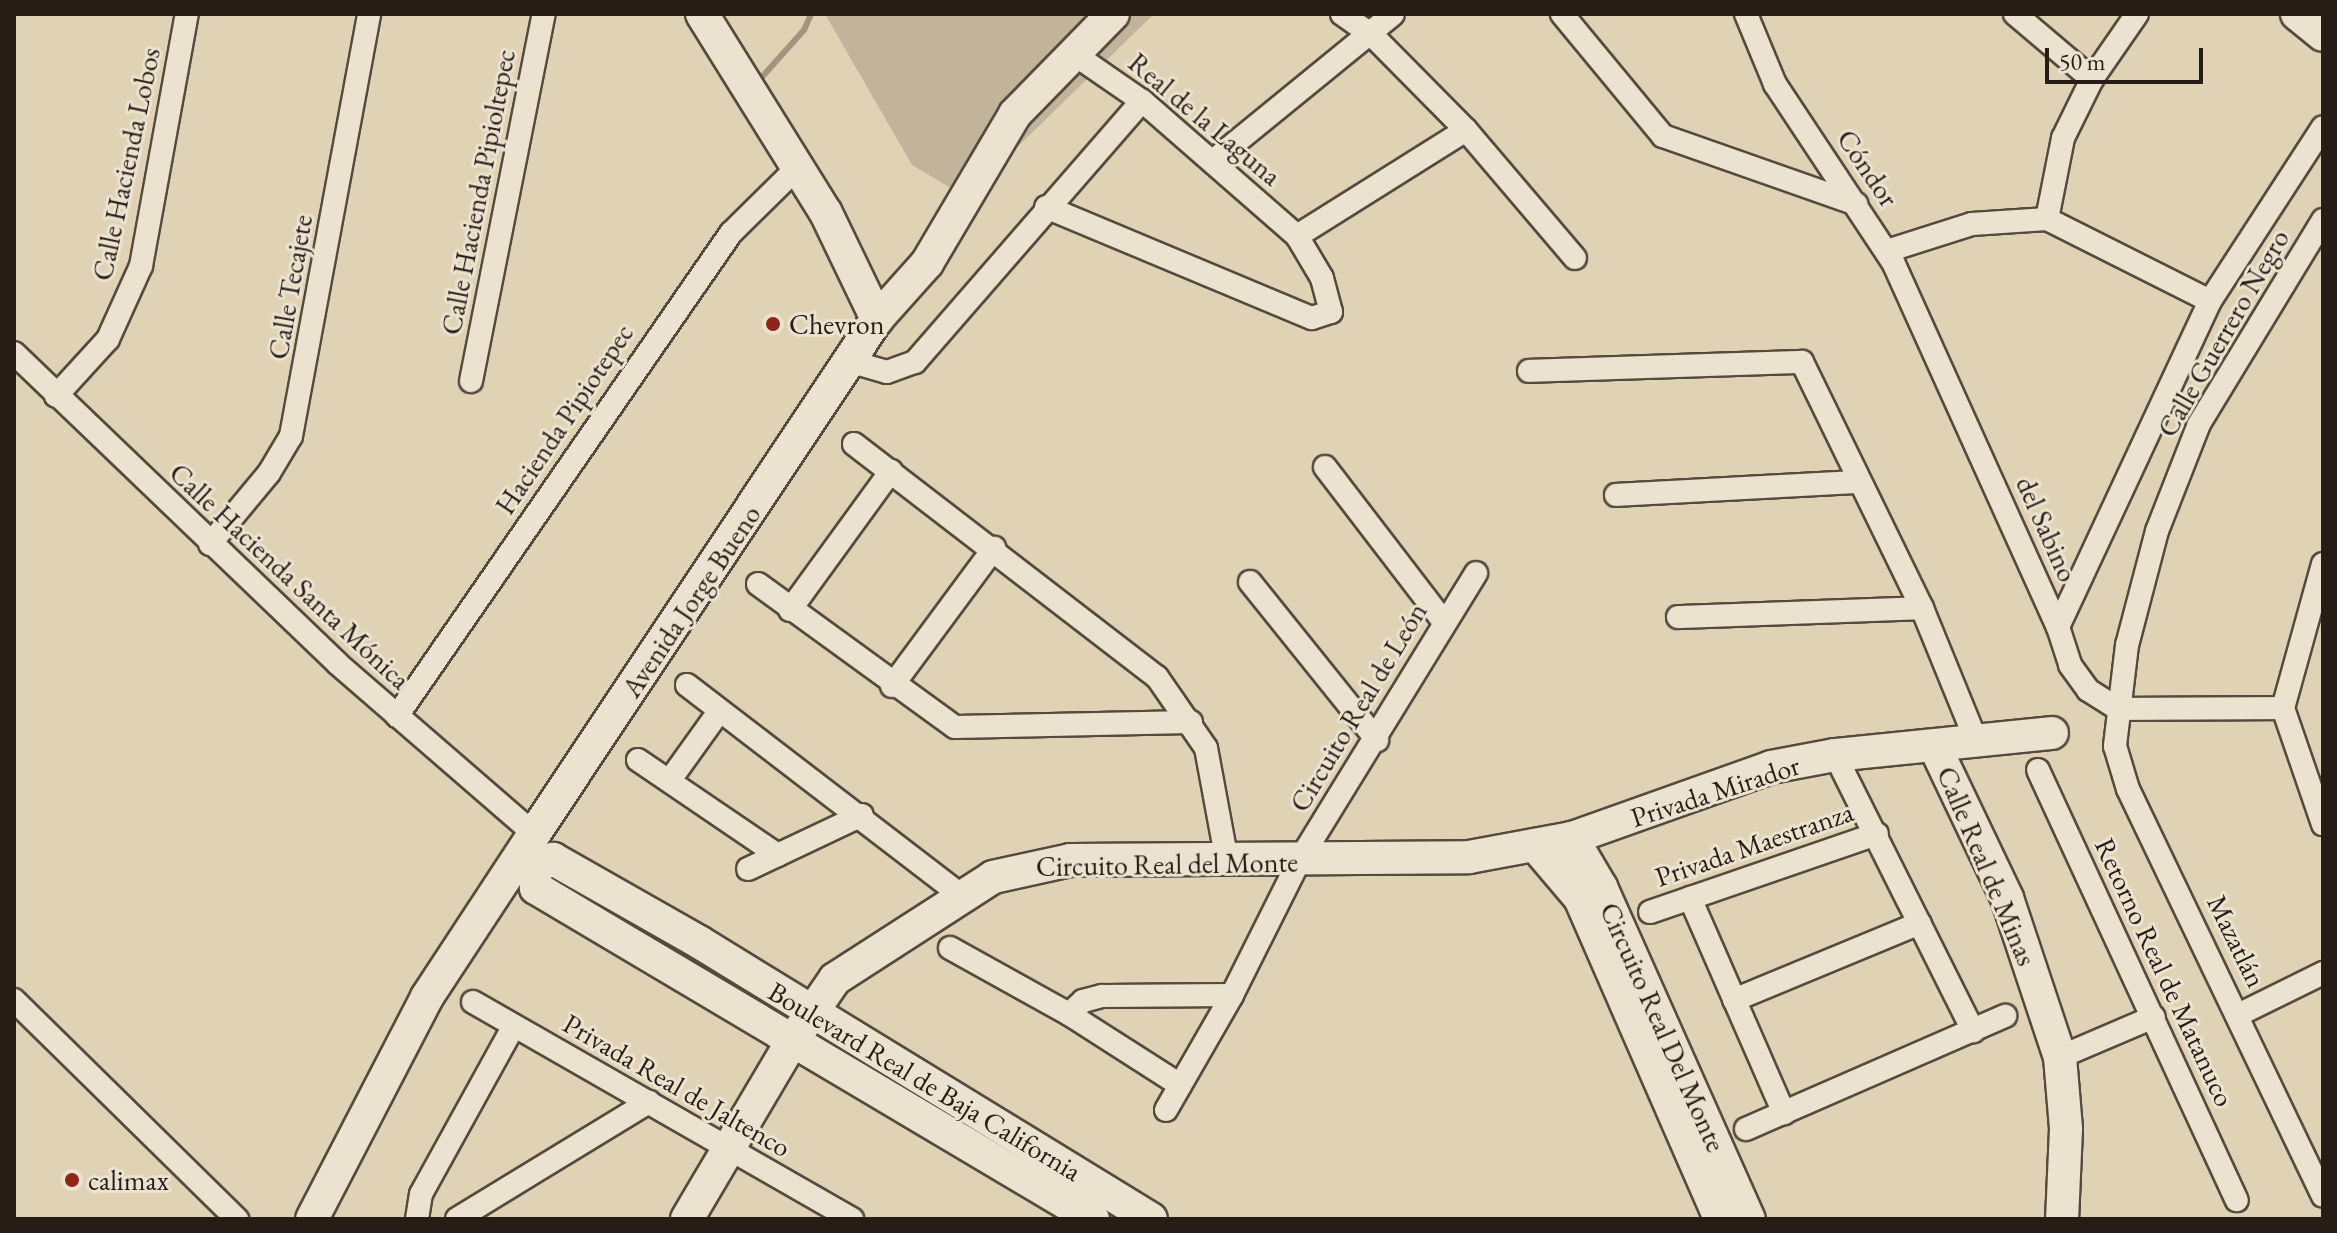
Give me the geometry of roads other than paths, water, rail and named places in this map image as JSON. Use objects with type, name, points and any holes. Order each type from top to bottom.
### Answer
[{"type":"street","name":"Calle Hacienda Lobos","points":[[56,396],[108,339],[141,266],[187,14]]},
{"type":"street","name":"Calle Tecajete","points":[[210,544],[269,473],[291,436],[369,14]]},
{"type":"street","name":"Calle Hacienda Pipioltepec","points":[[471,381],[544,14]]},
{"type":"street","points":[[702,14],[826,213],[877,319]]},
{"type":"street","name":"Avenida Jorge Bueno","points":[[312,1219],[427,997],[534,834],[852,362],[877,319],[927,263],[1015,114],[1071,52],[1113,14]]},
{"type":"street","points":[[1342,14],[1372,35],[1466,130],[1575,258]]},
{"type":"street","points":[[1213,161],[1372,35],[1393,14]]},
{"type":"street","points":[[1562,14],[1663,136],[1856,204]]},
{"type":"street","name":"Cóndor","points":[[1746,14],[1775,84],[1887,251],[1938,358]]},
{"type":"street","points":[[2015,14],[2092,79]]},
{"type":"street","points":[[2047,219],[2063,138],[2092,79],[2137,14]]},
{"type":"street","points":[[2297,14],[2323,35]]},
{"type":"street","name":"Real de la Laguna","points":[[1046,207],[1312,318],[1324,318],[1331,312],[1331,299],[1297,236],[1142,101],[1071,52]]},
{"type":"street","points":[[852,362],[887,372],[915,362],[1046,207],[1142,101]]},
{"type":"street","points":[[2058,627],[2210,301],[2323,127]]},
{"type":"street","points":[[1297,236],[1466,130]]},
{"type":"street","name":"Hacienda Pipiotepec","points":[[397,716],[731,233],[796,169]]},
{"type":"street","points":[[1887,251],[1972,224],[2047,219],[2210,301]]},
{"type":"street","name":"Calle Guerrero Negro","points":[[2118,709],[2127,645],[2157,531],[2199,424],[2323,220]]},
{"type":"street","name":"Calle Hacienda Santa Mónica","points":[[14,353],[210,544],[397,716],[534,834]]},
{"type":"street","name":"del Sabino","points":[[1938,358],[2058,627],[2070,665],[2088,690],[2118,709]]},
{"type":"street","name":"Calle Real de Minas","points":[[1529,371],[1802,362],[1922,608],[1978,745]]},
{"type":"street","points":[[854,444],[994,548],[1157,677],[1191,722],[1214,777],[1227,861]]},
{"type":"street","points":[[1325,467],[1444,622]]},
{"type":"street","points":[[790,610],[891,471]]},
{"type":"street","points":[[1616,495],[1859,482]]},
{"type":"street","points":[[892,686],[994,548]]},
{"type":"street","points":[[2323,564],[2283,708],[2323,824]]},
{"type":"street","name":"Circuito Real de León","points":[[1166,1110],[1232,995],[1299,861],[1377,740],[1444,622],[1476,573]]},
{"type":"street","points":[[1250,582],[1377,740]]},
{"type":"street","points":[[758,584],[892,686],[955,727],[1191,722]]},
{"type":"street","points":[[1678,617],[1922,608]]},
{"type":"street","points":[[687,685],[718,713],[862,815],[961,895]]},
{"type":"street","points":[[2118,709],[2283,708]]},
{"type":"street","name":"Mazatlán","points":[[2118,709],[2115,746],[2128,789],[2240,1014],[2323,1196]]},
{"type":"street","points":[[670,780],[718,713]]},
{"type":"street","name":"Privada Mirador","points":[[1572,838],[1771,767],[1835,755],[1978,745],[2052,733]]},
{"type":"street","name":"Calle Real de Minas","points":[[1936,749],[2007,898],[2060,1057],[2066,1129],[2062,1219]]},
{"type":"street","name":"Privada Maestranza","points":[[1835,755],[1973,1031]]},
{"type":"street","points":[[638,760],[778,855]]},
{"type":"street","name":"Retorno Real de Matanuco","points":[[2038,770],[2237,1200]]},
{"type":"street","points":[[748,869],[862,815]]},
{"type":"street","name":"Privada Maestranza","points":[[1650,912],[1877,834]]},
{"type":"street","name":"Circuito Real del Monte","points":[[689,1218],[810,1011],[849,967],[961,895],[1025,866],[1070,860],[1299,861],[1469,857],[1572,838]]},
{"type":"street","name":"Circuito Real Del Monte","points":[[1572,838],[1601,887],[1749,1219]]},
{"type":"street","name":"Circuito Real Del Monte","points":[[1535,845],[1580,898],[1720,1219]]},
{"type":"street","name":"Boulevard Real de Baja California","points":[[1093,1219],[683,972],[536,888],[534,867],[553,859],[699,942],[1151,1219]]},
{"type":"street","points":[[1690,898],[1784,1113]]},
{"type":"street","points":[[1734,1000],[1920,923]]},
{"type":"street","points":[[683,972],[699,942]]},
{"type":"street","points":[[950,948],[1069,1014],[1180,1085]]},
{"type":"street","points":[[2240,1014],[2323,973]]},
{"type":"street","points":[[1069,1014],[1083,1001],[1102,996],[1232,995]]},
{"type":"street","points":[[14,1000],[237,1219]]},
{"type":"street","name":"Privada Real de Jaltenco","points":[[473,1002],[849,1218]]},
{"type":"street","points":[[1746,1129],[2005,1016]]},
{"type":"street","points":[[2060,1057],[2154,1017]]},
{"type":"street","points":[[417,1219],[421,1194],[513,1027]]},
{"type":"street","points":[[457,1219],[649,1102]]},
{"type":"waterway","points":[[762,77],[804,30],[811,14]]},
{"type":"place","name":"Chevron","points":[[773,324]]},
{"type":"place","name":"calimax","points":[[72,1180]]}]
